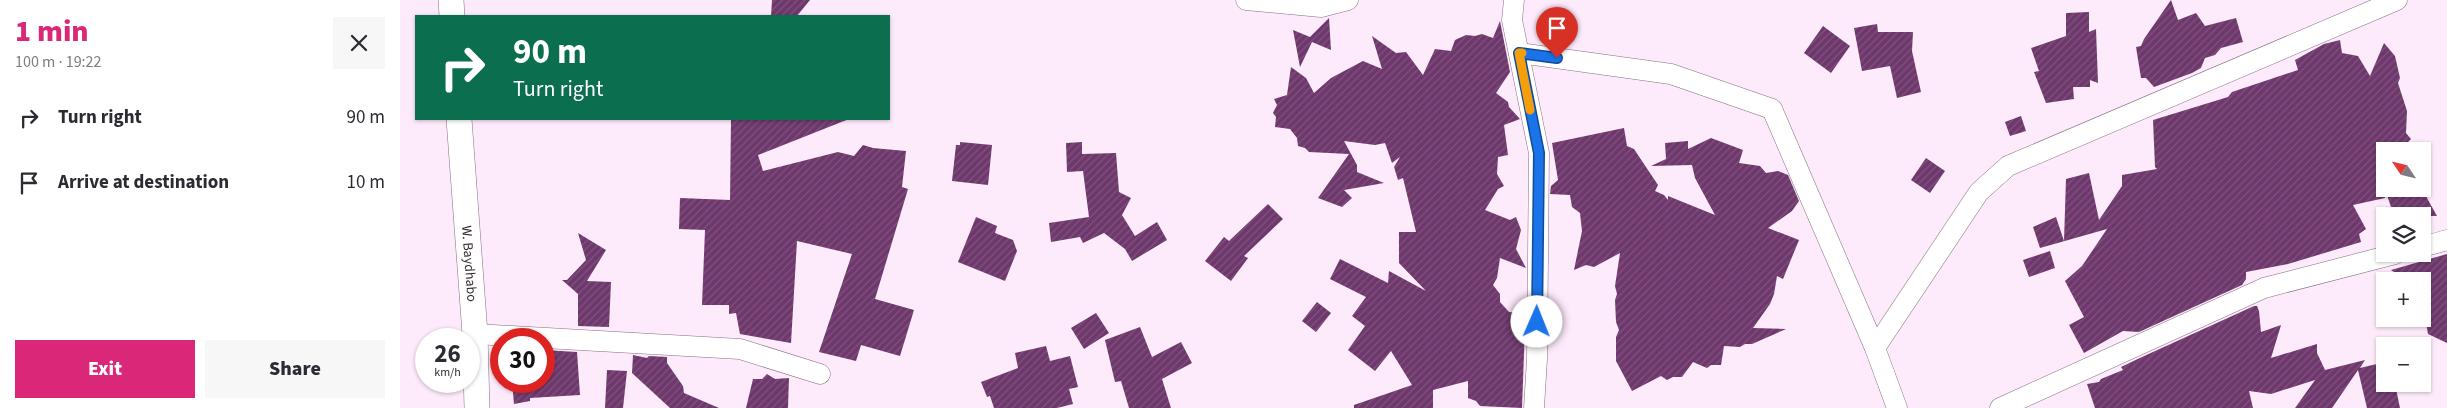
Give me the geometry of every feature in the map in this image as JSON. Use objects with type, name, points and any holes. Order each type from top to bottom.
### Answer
[{"type":"main road","points":[[451,0],[452,15]]},
{"type":"main road","name":"W. Baydhabo","points":[[460,120],[475,328]]},
{"type":"main road","name":"W. Baydhabo","points":[[477,393],[477,408]]},
{"type":"street","points":[[1246,0],[1321,7],[1348,0]]},
{"type":"street","points":[[1514,0],[1512,20],[1539,153],[1537,359],[1534,408]]},
{"type":"street","points":[[1875,348],[1979,192],[2008,166],[2397,0]]},
{"type":"street","points":[[1519,53],[1671,74],[1772,109],[1875,348],[1897,408]]},
{"type":"street","points":[[2431,244],[2447,240]]},
{"type":"street","points":[[2000,408],[2264,288],[2376,259]]},
{"type":"street","points":[[480,334],[740,349],[820,374]]},
{"type":"building","points":[[772,0],[810,0],[798,15],[771,15]]},
{"type":"building","points":[[2171,0],[2178,20],[2196,13],[2205,26],[2236,18],[2243,42],[2221,48],[2215,55],[2205,58],[2201,68],[2192,73],[2154,87],[2146,78],[2141,78],[2136,47],[2141,46]]},
{"type":"building","points":[[2089,12],[2089,32],[2096,29],[2098,83],[2090,80],[2090,87],[2073,87],[2074,99],[2046,103],[2034,72],[2039,71],[2031,48],[2066,36],[2066,13]]},
{"type":"building","points":[[1329,18],[1331,50],[1312,42],[1300,67],[1293,30],[1310,37]]},
{"type":"building","points":[[1500,21],[1510,72],[1496,93],[1508,102],[1509,107],[1520,119],[1504,125],[1508,155],[1498,157],[1497,174],[1504,186],[1498,189],[1485,210],[1510,220],[1516,217],[1521,230],[1516,249],[1526,268],[1500,258],[1497,278],[1493,285],[1500,294],[1500,302],[1509,312],[1519,313],[1518,327],[1525,327],[1522,408],[1480,406],[1476,401],[1468,398],[1468,381],[1433,390],[1433,408],[1354,408],[1354,405],[1412,385],[1391,351],[1375,371],[1348,350],[1365,326],[1352,316],[1366,297],[1330,279],[1340,259],[1388,283],[1389,271],[1426,291],[1399,263],[1399,232],[1416,232],[1403,178],[1398,180],[1394,167],[1400,157],[1392,163],[1385,143],[1375,145],[1344,141],[1357,165],[1357,172],[1384,183],[1344,190],[1352,198],[1342,207],[1318,198],[1349,154],[1309,152],[1305,148],[1298,146],[1297,138],[1290,129],[1275,127],[1276,117],[1273,113],[1277,105],[1274,99],[1287,95],[1291,67],[1306,78],[1314,93],[1331,78],[1363,61],[1382,69],[1372,36],[1396,53],[1406,52],[1423,75],[1435,49],[1451,51],[1455,40],[1466,35],[1475,36],[1482,34],[1493,38]]},
{"type":"building","points":[[1877,24],[1878,32],[1913,32],[1912,51],[1921,92],[1897,98],[1890,66],[1862,71],[1854,28]]},
{"type":"building","points":[[1823,26],[1850,46],[1831,73],[1804,53]]},
{"type":"building","points":[[2340,40],[2342,53],[2358,56],[2370,76],[2384,43],[2395,56],[2400,78],[2398,83],[2407,111],[2406,133],[2411,139],[2408,142],[2376,142],[2376,198],[2385,198],[2353,205],[2366,229],[2359,234],[2361,242],[2288,264],[2246,272],[2246,279],[2242,285],[2139,332],[2123,331],[2084,353],[2069,325],[2084,317],[2065,281],[2082,266],[2107,229],[2040,248],[2033,227],[2056,217],[2064,241],[2066,179],[2089,173],[2099,220],[2122,186],[2122,175],[2157,169],[2155,167],[2153,120],[2228,97],[2232,92],[2298,70],[2295,60],[2324,44]]},
{"type":"building","points":[[2021,116],[2026,131],[2010,136],[2005,122]]},
{"type":"building","points":[[731,120],[846,120],[758,155],[763,171],[838,152],[854,156],[863,145],[873,148],[906,151],[902,187],[908,189],[875,299],[914,310],[900,356],[861,345],[856,361],[819,352],[852,254],[797,241],[791,343],[740,334],[736,313],[729,314],[729,305],[702,305],[705,230],[679,229],[680,198],[730,200]]},
{"type":"building","points":[[1624,128],[1627,146],[1634,149],[1658,185],[1655,191],[1664,195],[1668,200],[1668,196],[1715,215],[1695,178],[1692,165],[1651,166],[1666,159],[1665,143],[1688,141],[1688,149],[1711,138],[1743,150],[1739,163],[1760,166],[1766,173],[1778,171],[1788,175],[1799,201],[1792,211],[1768,228],[1799,240],[1783,279],[1777,276],[1770,304],[1753,328],[1786,329],[1752,344],[1745,344],[1740,347],[1724,346],[1721,365],[1711,365],[1707,368],[1693,362],[1682,377],[1673,377],[1667,380],[1661,376],[1632,391],[1616,361],[1616,337],[1619,330],[1616,322],[1615,300],[1617,294],[1615,286],[1620,253],[1594,267],[1586,265],[1574,270],[1582,231],[1580,213],[1572,207],[1570,195],[1550,194],[1551,186],[1558,180],[1552,143]]},
{"type":"building","points":[[960,142],[992,145],[988,185],[952,181],[956,145],[960,145]]},
{"type":"building","points":[[1082,142],[1082,154],[1116,153],[1119,192],[1131,198],[1122,215],[1135,236],[1157,222],[1167,240],[1132,261],[1125,249],[1104,233],[1083,243],[1080,237],[1051,242],[1049,223],[1089,217],[1083,171],[1067,172],[1066,143]]},
{"type":"building","points":[[1926,158],[1945,171],[1930,193],[1911,180]]},
{"type":"building","points":[[2388,198],[2427,198],[2437,216],[2431,216],[2431,207],[2391,207]]},
{"type":"building","points":[[1268,204],[1283,219],[1244,256],[1248,258],[1231,281],[1205,261],[1224,237],[1229,241]]},
{"type":"building","points":[[976,217],[997,226],[995,233],[1013,240],[1017,251],[1005,281],[958,262]]},
{"type":"building","points":[[578,233],[606,250],[587,281],[611,282],[609,327],[578,326],[578,294],[562,280],[567,280],[586,260]]},
{"type":"building","points":[[2050,251],[2055,268],[2029,277],[2023,260]]},
{"type":"building","points":[[2447,254],[2447,343],[2428,334],[2427,327],[2431,327],[2431,272],[2394,272],[2391,270],[2419,262],[2431,262],[2431,259]]},
{"type":"building","points":[[1317,302],[1331,313],[1316,332],[1302,321]]},
{"type":"building","points":[[2257,306],[2261,332],[2281,325],[2271,358],[2317,344],[2317,353],[2325,370],[2365,360],[2360,368],[2376,364],[2376,392],[2397,392],[2400,408],[2367,408],[2358,370],[2332,408],[2295,408],[2315,380],[2271,394],[2249,391],[2253,408],[2095,408],[2087,384],[2099,382],[2101,379],[2123,370],[2121,367]]},
{"type":"building","points":[[1096,313],[1109,333],[1084,349],[1071,328]]},
{"type":"building","points":[[1140,327],[1152,357],[1181,342],[1192,363],[1162,379],[1171,408],[1129,408],[1121,381],[1115,382],[1105,340]]},
{"type":"building","points":[[1046,346],[1050,361],[1070,356],[1078,387],[1069,389],[1073,404],[1057,408],[994,408],[990,396],[987,397],[981,382],[1018,368],[1015,353]]},
{"type":"building","points":[[555,351],[577,352],[580,395],[530,398],[530,401],[514,404],[513,393],[555,393]]},
{"type":"building","points":[[633,355],[647,358],[649,356],[667,357],[667,363],[683,386],[684,393],[719,408],[670,408],[632,373]]},
{"type":"building","points":[[607,370],[627,371],[623,408],[605,408]]},
{"type":"building","points":[[767,374],[775,379],[789,378],[788,408],[746,408],[753,379],[762,379]]},
{"type":"slow traffic","points":[[1522,53],[1519,53],[1530,110]]},
{"type":"route","points":[[1537,322],[1539,153],[1519,53],[1557,58]]}]
